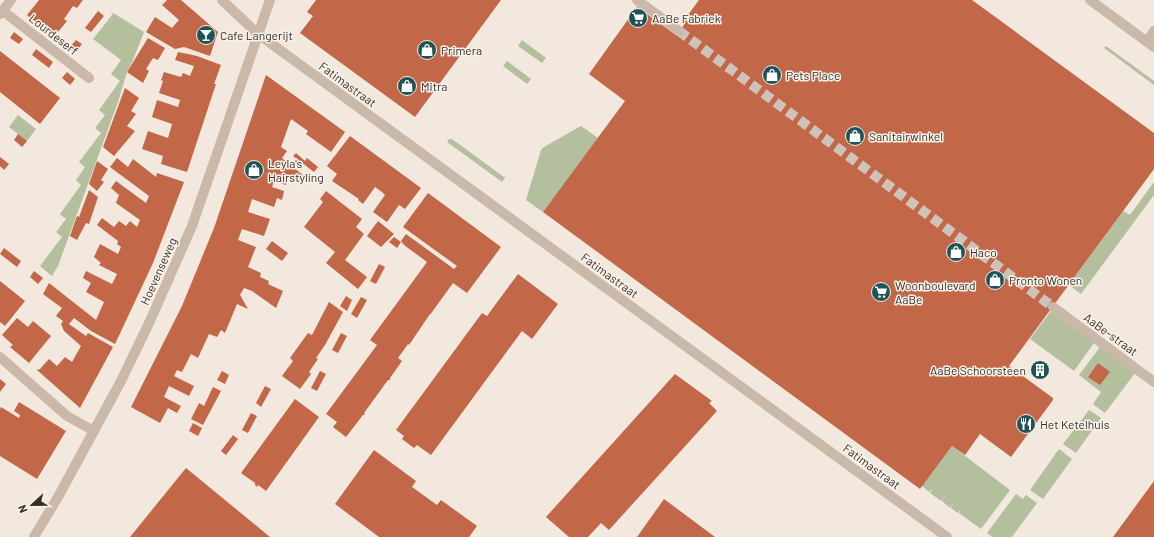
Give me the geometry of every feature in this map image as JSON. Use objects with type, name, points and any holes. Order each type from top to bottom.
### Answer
[{"type":"street","points":[[1,13],[11,0]]},
{"type":"street","name":"Fatimastraat","points":[[222,0],[258,34],[947,537]]},
{"type":"street","name":"Hoevenseweg","points":[[34,537],[58,497],[122,381],[192,226],[270,0]]},
{"type":"street","points":[[637,0],[679,31]]},
{"type":"street","points":[[1090,0],[1150,45],[1154,31]]},
{"type":"street","name":"Lourdeserf","points":[[1,13],[89,78]]},
{"type":"street","name":"AaBe-straat","points":[[1053,307],[1154,382]]},
{"type":"street","points":[[0,357],[67,416],[94,431]]},
{"type":"green space","points":[[110,11],[144,32],[127,72],[118,102],[58,266],[52,276],[40,266],[62,237],[56,232],[66,219],[60,214],[81,185],[76,180],[85,167],[79,162],[101,133],[95,128],[105,115],[99,110],[120,81],[111,74],[121,60],[93,39],[113,14]]},
{"type":"green space","points":[[522,40],[546,58],[542,63],[518,46]]},
{"type":"green space","points":[[1106,46],[1154,81],[1154,85],[1104,48]]},
{"type":"green space","points":[[507,61],[531,79],[527,84],[503,66]]},
{"type":"green space","points":[[18,115],[36,129],[27,141],[9,127]]},
{"type":"green space","points":[[581,126],[598,138],[543,212],[526,200],[541,150]]},
{"type":"green space","points":[[449,139],[452,139],[504,177],[506,176],[502,182],[447,142]]},
{"type":"green space","points":[[1154,182],[1154,195],[1081,294],[1069,285],[1123,211],[1130,215]]},
{"type":"green space","points":[[1051,311],[1094,343],[1074,371],[1030,339]]},
{"type":"green space","points":[[1100,347],[1135,373],[1105,413],[1093,404],[1101,392],[1079,375]]},
{"type":"green space","points":[[1089,410],[1101,418],[1076,453],[1063,444]]},
{"type":"green space","points":[[952,446],[1010,490],[981,529],[959,513],[961,508],[958,513],[951,508],[954,503],[950,508],[942,501],[945,496],[941,501],[930,493],[933,488],[929,492],[922,486]]},
{"type":"green space","points":[[1059,449],[1072,459],[1043,499],[1030,490]]},
{"type":"green space","points":[[1016,494],[1023,499],[1026,495],[1037,503],[1012,537],[992,537],[987,533]]},
{"type":"building","points":[[39,0],[83,0],[77,8],[73,6],[64,19],[67,21],[54,37],[27,15]]},
{"type":"building","points":[[167,0],[181,0],[218,32],[210,56],[184,47],[175,49],[146,32],[155,17],[172,28],[179,20],[162,5]]},
{"type":"building","points":[[316,0],[501,0],[415,117],[300,33],[313,16],[307,12]]},
{"type":"building","name":"Woonboulevard AaBe","points":[[699,0],[972,0],[1154,133],[1154,169],[1009,366],[1053,398],[1011,457],[980,434],[965,455],[952,446],[920,489],[543,212],[625,101],[589,74],[637,7],[676,35],[684,25],[682,23]]},
{"type":"building","points":[[98,11],[104,16],[91,32],[85,28]]},
{"type":"building","points":[[14,32],[23,39],[19,44],[10,38]]},
{"type":"building","points":[[148,38],[165,48],[158,60],[153,58],[146,69],[149,71],[143,83],[127,72]]},
{"type":"building","points":[[76,40],[82,44],[75,53],[69,48]]},
{"type":"building","points":[[36,49],[53,62],[49,68],[32,55]]},
{"type":"building","points":[[0,51],[60,98],[40,124],[0,92]]},
{"type":"building","points":[[178,52],[197,56],[221,65],[187,172],[161,164],[163,156],[142,149],[148,131],[168,138],[172,124],[152,117],[157,100],[178,107],[180,100],[159,93],[164,72],[181,77],[183,73],[190,76],[194,66],[175,60]]},
{"type":"building","points":[[67,72],[75,79],[70,85],[62,78]]},
{"type":"building","points":[[266,75],[345,132],[331,152],[306,134],[308,131],[291,119],[281,147],[287,151],[282,158],[304,176],[299,183],[289,176],[286,185],[274,181],[272,187],[284,191],[282,200],[277,198],[274,207],[252,199],[248,212],[270,219],[264,236],[242,229],[238,240],[256,247],[248,267],[261,273],[260,277],[269,281],[268,284],[283,291],[276,308],[252,291],[244,288],[240,295],[248,309],[237,304],[225,333],[221,330],[217,337],[209,334],[198,358],[191,354],[182,372],[177,370],[174,376],[194,386],[189,396],[169,386],[164,397],[181,406],[177,413],[168,408],[160,423],[131,407],[182,306],[214,228]]},
{"type":"building","points":[[125,88],[139,98],[131,111],[136,114],[127,126],[135,131],[114,156],[103,147]]},
{"type":"building","points":[[18,134],[27,141],[22,147],[14,140]]},
{"type":"building","points":[[350,136],[421,188],[405,209],[399,205],[387,222],[373,212],[385,195],[382,192],[375,187],[363,204],[358,200],[359,199],[332,181],[337,174],[327,166]]},
{"type":"building","points":[[296,153],[305,161],[307,158],[318,167],[314,172],[293,156]]},
{"type":"building","points":[[0,157],[9,164],[4,170],[0,166]]},
{"type":"building","points":[[117,158],[128,167],[133,159],[156,177],[157,173],[184,182],[153,263],[115,344],[91,331],[74,318],[69,324],[86,336],[88,333],[113,347],[80,408],[37,370],[39,370],[49,359],[57,366],[65,357],[72,362],[81,346],[64,331],[61,324],[63,321],[56,316],[62,308],[43,294],[49,283],[96,320],[104,302],[86,292],[91,283],[83,278],[86,271],[112,284],[117,274],[99,265],[101,263],[94,257],[100,244],[118,254],[121,247],[117,244],[118,241],[97,225],[102,218],[114,227],[119,221],[126,226],[130,221],[137,227],[140,220],[116,203],[119,195],[111,188],[116,181],[146,203],[149,196],[110,167]]},
{"type":"building","points":[[97,161],[108,169],[101,180],[104,182],[97,191],[89,184]]},
{"type":"building","points":[[89,190],[98,197],[89,224],[86,223],[77,240],[70,236]]},
{"type":"building","points":[[326,191],[362,219],[356,227],[364,234],[345,260],[367,277],[358,289],[326,263],[335,252],[304,227],[323,202],[320,199]]},
{"type":"building","points":[[428,193],[501,247],[467,293],[453,283],[398,358],[402,361],[390,380],[388,380],[364,415],[346,437],[333,427],[337,422],[326,414],[377,345],[370,340],[427,262],[404,245],[401,241],[406,234],[454,269],[457,266],[403,227]]},
{"type":"building","points":[[378,221],[394,234],[381,247],[367,236]]},
{"type":"building","points":[[394,237],[401,242],[397,248],[389,242]]},
{"type":"building","points":[[272,241],[288,253],[282,261],[266,249]]},
{"type":"building","points":[[4,248],[21,261],[17,267],[0,254]]},
{"type":"building","points":[[379,264],[385,267],[376,284],[370,281]]},
{"type":"building","points":[[34,271],[43,278],[38,284],[30,277]]},
{"type":"building","points":[[518,274],[558,304],[532,339],[522,331],[431,455],[417,445],[414,448],[402,439],[404,436],[396,430],[482,313],[487,316]]},
{"type":"building","points":[[0,281],[25,301],[5,326],[0,322]]},
{"type":"building","points":[[346,296],[352,300],[347,311],[340,306]]},
{"type":"building","points":[[361,297],[367,300],[357,318],[351,314]]},
{"type":"building","points":[[329,302],[343,312],[316,358],[318,359],[309,372],[311,374],[300,389],[282,376],[293,361],[290,358],[308,333],[312,335]]},
{"type":"building","points":[[17,318],[28,327],[33,321],[51,336],[29,363],[10,347],[13,345],[2,335]]},
{"type":"building","points":[[341,333],[347,336],[338,353],[332,350]]},
{"type":"building","name":"AaBe Schoorsteen","points":[[1040,361],[1047,366],[1048,369],[1043,376],[1040,377],[1033,372],[1032,369],[1037,362]]},
{"type":"building","points":[[1098,363],[1110,372],[1100,385],[1088,377]]},
{"type":"building","points":[[222,371],[229,375],[225,384],[217,380]]},
{"type":"building","points":[[320,371],[326,374],[317,391],[311,388]]},
{"type":"building","points":[[675,374],[712,401],[709,403],[717,411],[609,530],[601,523],[588,537],[569,537],[546,517]]},
{"type":"building","points":[[0,379],[6,384],[0,392]]},
{"type":"building","points":[[265,386],[271,389],[261,407],[256,403]]},
{"type":"building","points":[[213,387],[221,391],[203,425],[191,419],[199,403],[204,406]]},
{"type":"building","points":[[295,399],[319,417],[266,491],[258,485],[257,487],[255,483],[241,473]]},
{"type":"building","points":[[19,402],[66,431],[37,479],[0,456],[0,409],[1,407],[19,418],[20,415],[14,411]]},
{"type":"building","points":[[251,413],[257,416],[248,433],[242,430]]},
{"type":"building","points":[[193,423],[202,428],[198,436],[189,431]]},
{"type":"building","points":[[233,435],[238,439],[226,455],[221,451]]},
{"type":"building","points":[[374,450],[416,481],[412,487],[437,505],[441,500],[477,526],[469,537],[379,537],[335,504]]},
{"type":"building","points":[[186,468],[270,537],[130,537]]},
{"type":"building","points":[[1154,481],[1154,537],[1113,537]]},
{"type":"building","points":[[664,499],[715,537],[637,537]]},
{"type":"tunnel","points":[[679,31],[1053,307]]},
{"type":"place","name":"AaBe Fabriek","points":[[638,18]]},
{"type":"place","name":"Cafe Langerijt","points":[[206,35]]},
{"type":"place","name":"Primera","points":[[427,50]]},
{"type":"place","name":"Pets Place","points":[[772,75]]},
{"type":"place","name":"Mitra","points":[[407,86]]},
{"type":"place","name":"Sanitairwinkel","points":[[855,136]]},
{"type":"place","name":"Leyla's Hairstyling","points":[[254,170]]},
{"type":"place","name":"Haco","points":[[956,252]]},
{"type":"place","name":"Pronto Wonen","points":[[995,280]]},
{"type":"place","name":"Woonboulevard AaBe","points":[[881,292]]},
{"type":"place","name":"AaBe Schoorsteen","points":[[1040,370]]},
{"type":"place","name":"Het Ketelhuis","points":[[1026,424]]}]
